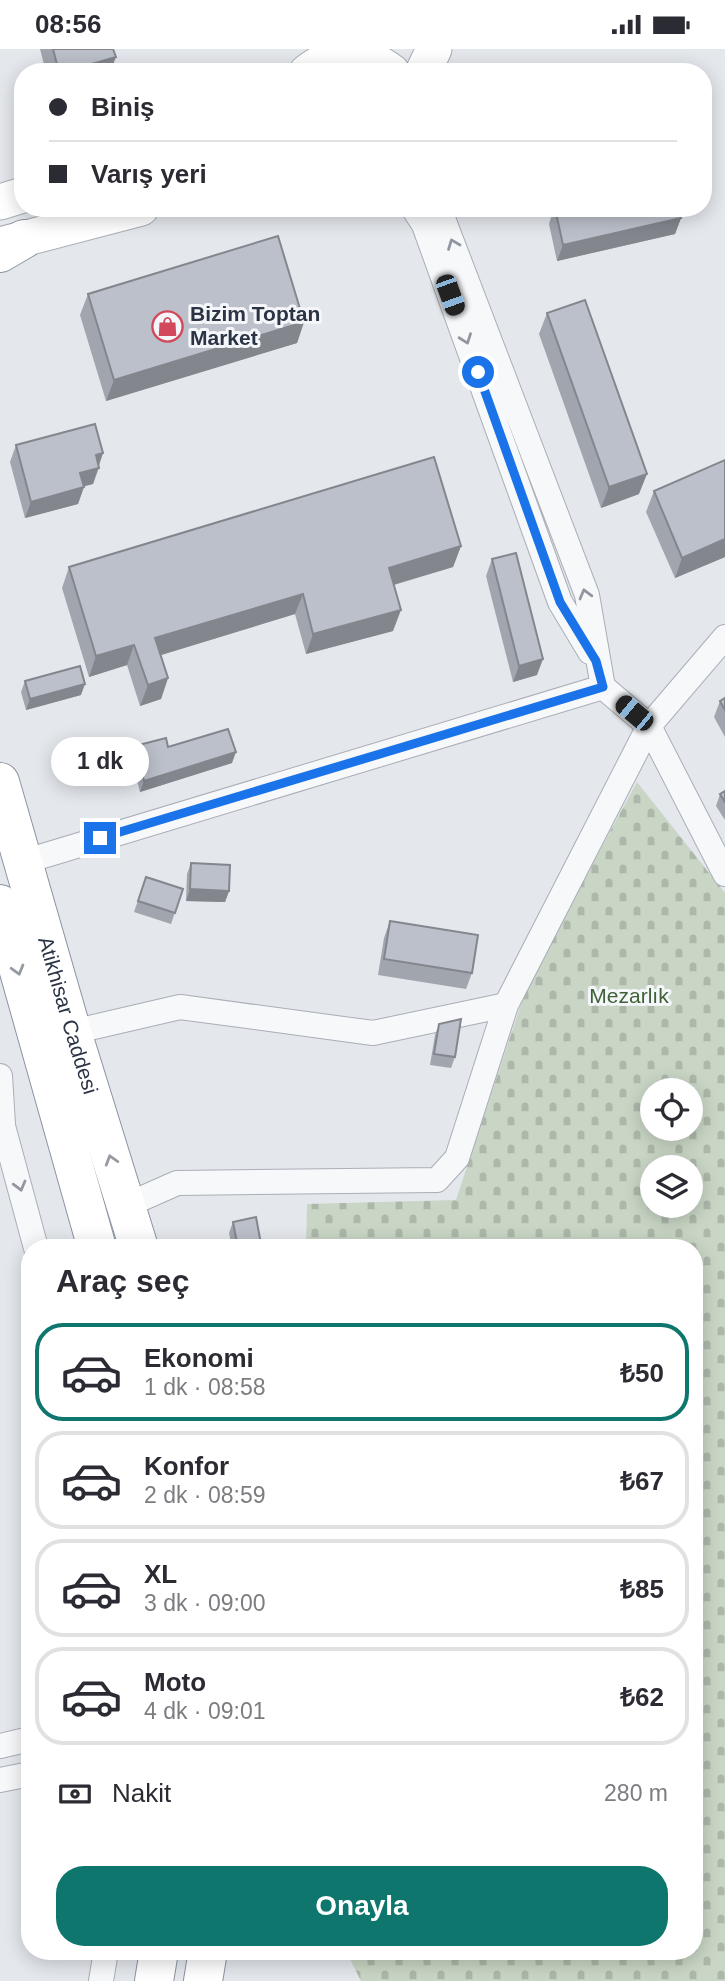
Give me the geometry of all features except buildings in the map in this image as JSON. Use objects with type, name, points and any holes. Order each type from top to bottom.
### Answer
[{"type":"highway","name":"Atikhisar Caddesi","points":[[0,782],[72,1032],[136,1239]]},
{"type":"highway","name":"Atikhisar Caddesi","points":[[0,904],[94,1239]]},
{"type":"highway","points":[[154,1981],[158,1960]]},
{"type":"highway","points":[[203,1981],[206,1960]]},
{"type":"street","points":[[322,60],[341,54],[360,54],[381,63]]},
{"type":"street","points":[[8,245],[109,217]]},
{"type":"street","points":[[418,217],[428,236],[560,602],[596,661]]},
{"type":"street","points":[[442,217],[587,596],[596,661],[603,687],[649,726],[725,874]]},
{"type":"street","points":[[125,1206],[177,1183],[437,1179],[457,1158],[506,1005],[649,726],[725,637]]},
{"type":"street","points":[[23,862],[603,687]]},
{"type":"street","points":[[72,1032],[180,1007],[373,1033],[506,1005]]},
{"type":"street","points":[[0,1076],[2,1119],[34,1239]]},
{"type":"street","points":[[0,1746],[21,1741]]},
{"type":"street","points":[[0,1780],[21,1776]]},
{"type":"street","points":[[101,1981],[104,1960]]},
{"type":"green space","name":"Mezarlık","points":[[637,782],[725,893],[725,1981],[361,1981],[350,1960],[703,1960],[703,1239],[306,1239],[307,1204],[456,1200],[529,980]]},
{"type":"place","name":"Bizim Toptan Market","points":[[167,326]]},
{"type":"route","points":[[100,838],[603,687],[596,661],[560,602],[478,372]]}]
